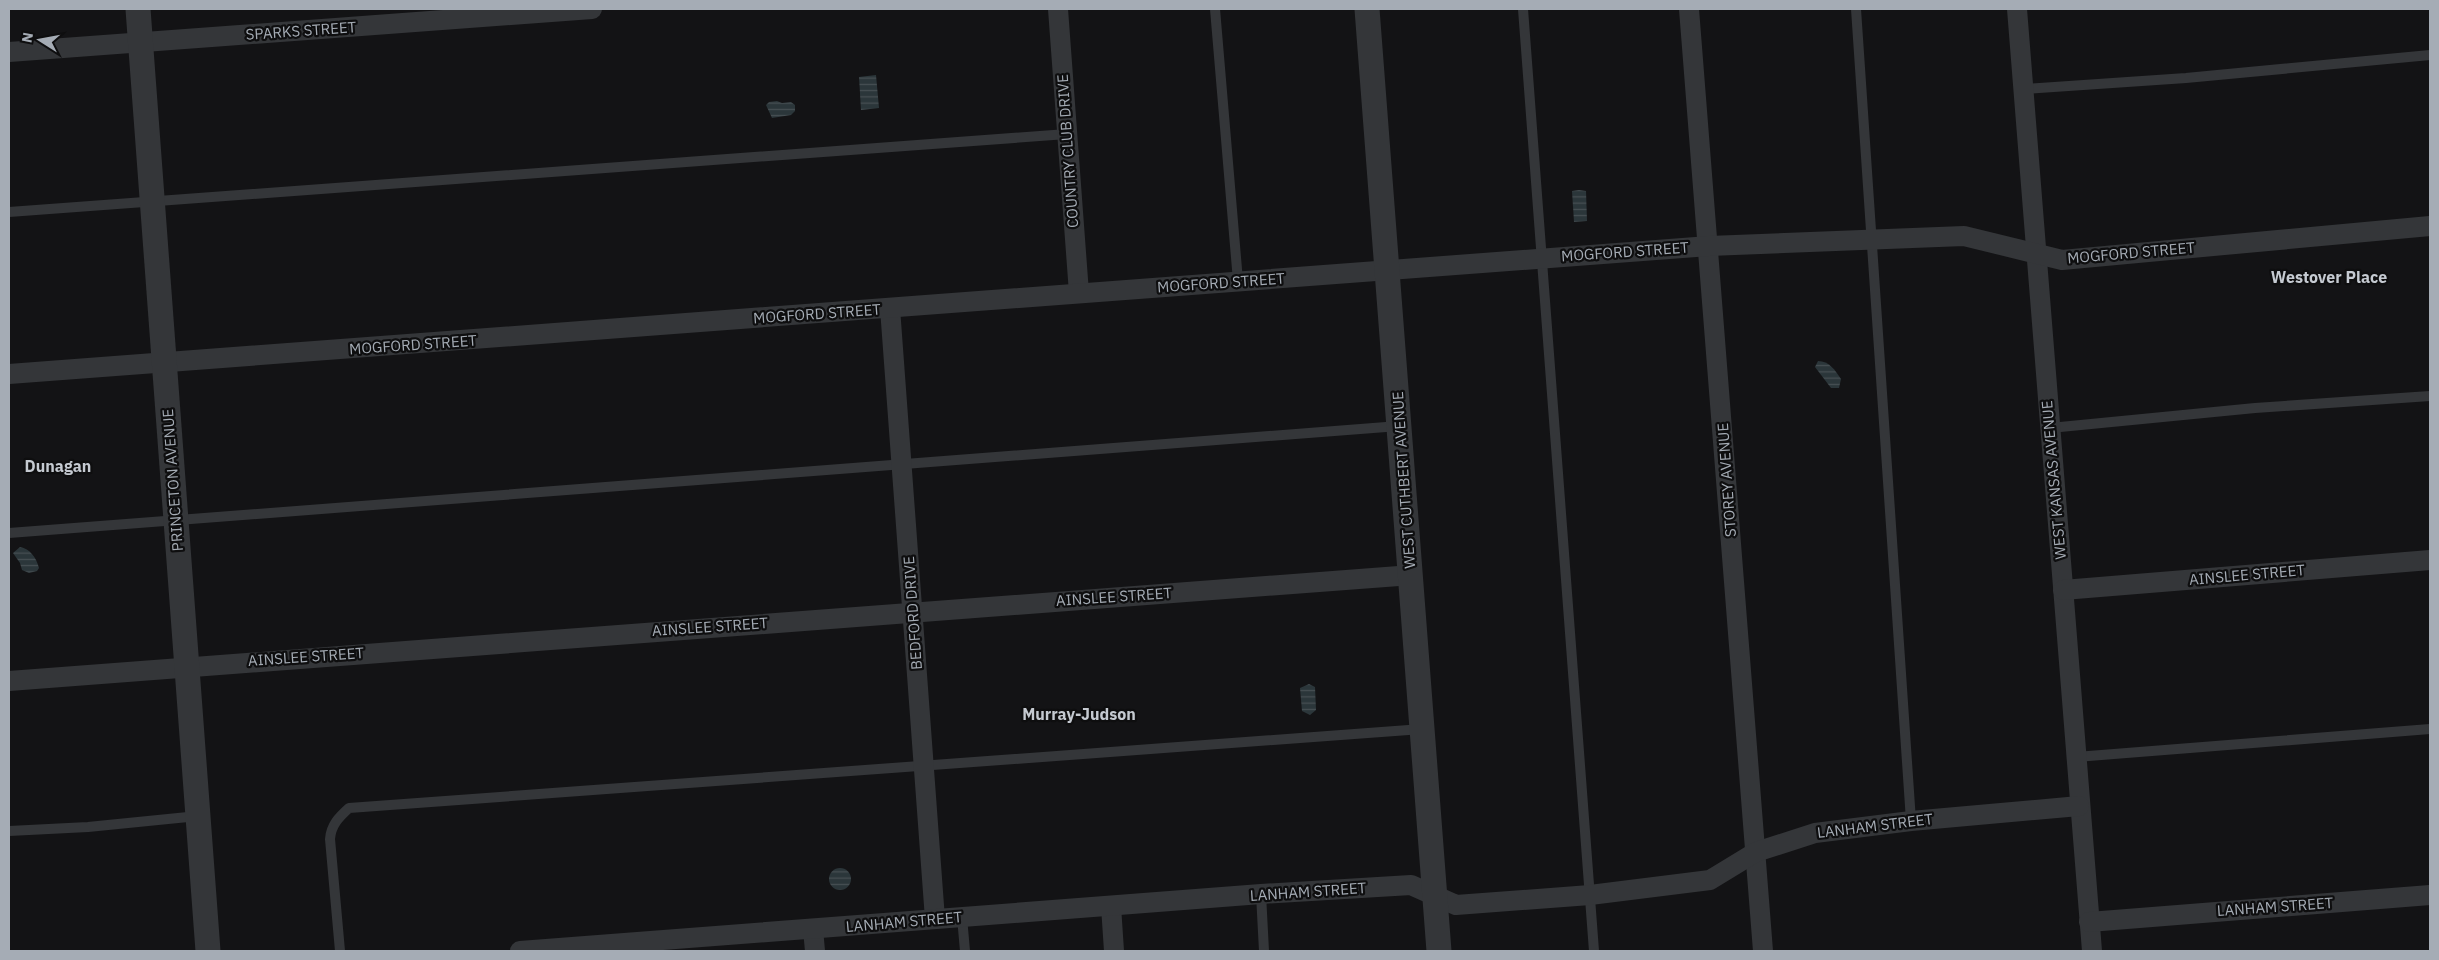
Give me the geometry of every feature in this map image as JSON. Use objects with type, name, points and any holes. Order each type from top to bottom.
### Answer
[{"type":"street","name":"PRINCETON AVENUE","points":[[138,9],[208,951]]},
{"type":"street","name":"SPARKS STREET","points":[[9,52],[141,44],[592,9]]},
{"type":"street","name":"COUNTRY CLUB DRIVE","points":[[1058,9],[1078,293]]},
{"type":"street","name":"WEST CUTHBERT AVENUE","points":[[1367,9],[1412,575],[1439,951]]},
{"type":"street","name":"STOREY AVENUE","points":[[1690,9],[1763,951]]},
{"type":"street","name":"WEST KANSAS AVENUE","points":[[2017,9],[2035,254],[2092,951]]},
{"type":"street","name":"MOGFORD STREET","points":[[9,374],[164,364],[1709,246],[1964,236],[2062,260],[2430,226]]},
{"type":"street","name":"BEDFORD DRIVE","points":[[890,308],[935,919]]},
{"type":"street","name":"AINSLEE STREET","points":[[2063,590],[2430,560]]},
{"type":"street","name":"AINSLEE STREET","points":[[9,681],[1412,575]]},
{"type":"street","name":"LANHAM STREET","points":[[520,951],[655,946],[813,929],[935,919],[1261,894],[1411,885],[1456,906],[1590,895],[1710,880],[1756,852],[1815,833],[1911,821],[2079,806]]},
{"type":"street","name":"LANHAM STREET","points":[[2089,922],[2430,895]]},
{"type":"street","points":[[1111,906],[1114,951]]},
{"type":"street","points":[[813,929],[815,951]]},
{"type":"lane","points":[[1215,9],[1238,281]]},
{"type":"lane","points":[[1524,9],[1594,951]]},
{"type":"lane","points":[[1856,9],[1870,240],[1911,821]]},
{"type":"lane","points":[[2023,89],[2195,77],[2430,55]]},
{"type":"lane","points":[[9,212],[1067,134]]},
{"type":"lane","points":[[2050,428],[2255,408],[2430,396]]},
{"type":"lane","points":[[9,533],[176,522],[1400,426]]},
{"type":"lane","points":[[340,951],[330,839],[331,830],[338,817],[349,808],[1423,729]]},
{"type":"lane","points":[[2076,757],[2430,729]]},
{"type":"lane","points":[[9,831],[88,827],[199,816]]},
{"type":"lane","points":[[1261,894],[1264,951]]},
{"type":"lane","points":[[962,917],[965,951]]},
{"type":"shaded area","points":[[876,75],[879,108],[861,110],[859,77]]},
{"type":"shaded area","points":[[777,101],[782,103],[791,102],[795,105],[795,111],[791,115],[772,118],[766,105],[769,102]]},
{"type":"shaded area","points":[[1572,191],[1586,191],[1587,221],[1574,222]]},
{"type":"shaded area","points":[[1818,361],[1829,364],[1836,372],[1841,379],[1839,388],[1831,388],[1815,367]]},
{"type":"shaded area","points":[[20,547],[30,552],[34,557],[39,568],[37,571],[29,573],[22,570],[20,563],[13,553]]},
{"type":"shaded area","points":[[1309,684],[1315,687],[1316,710],[1310,715],[1302,711],[1300,688]]},
{"type":"shaded area","points":[[840,868],[848,871],[851,879],[848,887],[840,890],[832,887],[829,879],[832,871]]},
{"type":"district","name":"Westover Place","points":[[2329,277]]},
{"type":"district","name":"Dunagan","points":[[58,466]]},
{"type":"district","name":"Murray-Judson","points":[[1079,714]]}]
